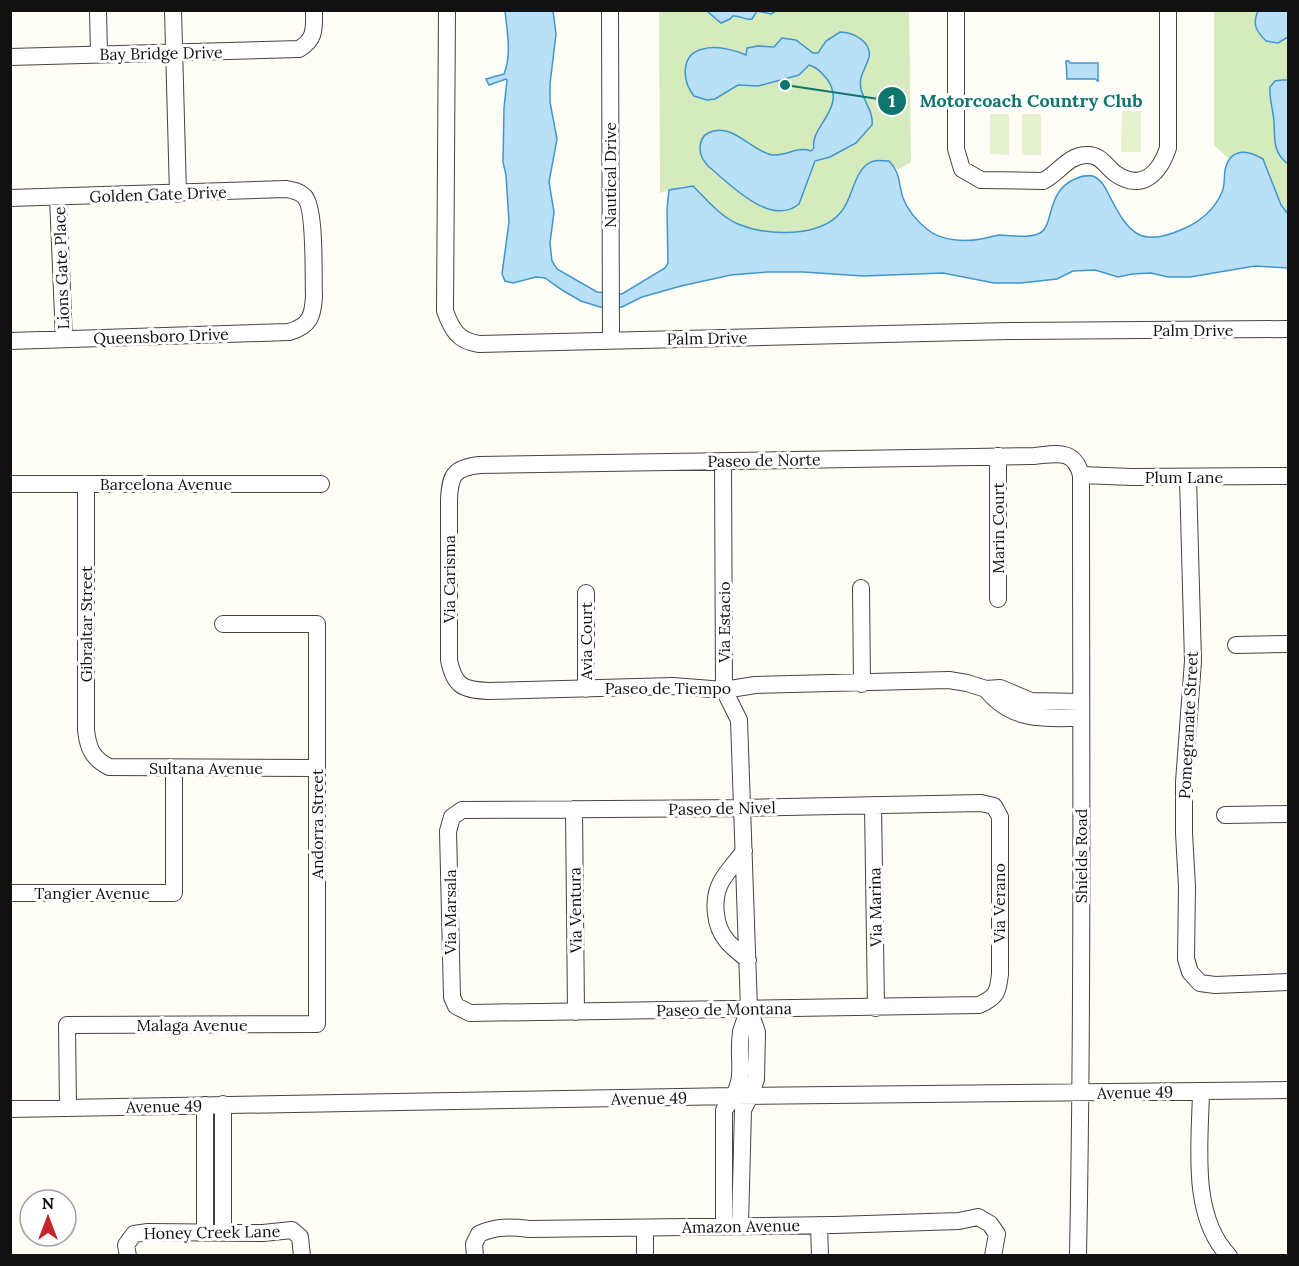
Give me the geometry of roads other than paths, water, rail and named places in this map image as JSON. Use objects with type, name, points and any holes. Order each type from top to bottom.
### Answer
[{"type":"street","points":[[98,10],[99,55]]},
{"type":"street","points":[[173,10],[178,194]]},
{"type":"street","name":"Bay Bridge Drive","points":[[10,57],[299,49],[309,43],[314,29],[314,10]]},
{"type":"street","name":"Palm Drive","points":[[447,10],[445,311],[454,333],[468,343],[1009,331],[1288,329]]},
{"type":"street","name":"Nautical Drive","points":[[610,10],[611,340]]},
{"type":"street","points":[[956,10],[956,149],[962,169],[981,180],[1043,181],[1066,162],[1083,155],[1098,157],[1117,175],[1128,179],[1139,180],[1158,171],[1168,148],[1168,10]]},
{"type":"street","name":"Golden Gate Drive","points":[[10,198],[286,189],[304,196],[311,213],[314,284],[313,309],[308,322]]},
{"type":"street","name":"Lions Gate Place","points":[[58,197],[64,339]]},
{"type":"street","name":"Queensboro Drive","points":[[10,341],[289,332],[301,328],[308,322]]},
{"type":"street","name":"Paseo de Norte","points":[[456,472],[467,466],[479,465],[1057,454],[1073,459]]},
{"type":"street","name":"Marin Court","points":[[998,456],[998,599]]},
{"type":"street","name":"Shields Road","points":[[1073,459],[1078,465],[1080,475],[1082,1093],[1078,1256]]},
{"type":"street","name":"Via Estacio","points":[[723,460],[724,690],[740,720],[749,1008],[757,1032],[756,1079],[742,1096],[732,1225]]},
{"type":"street","name":"Via Carisma","points":[[456,472],[450,487],[449,500],[449,660],[451,671],[458,684]]},
{"type":"street","name":"Plum Lane","points":[[1080,475],[1188,478],[1288,476]]},
{"type":"street","name":"Pomegranate Street","points":[[1188,478],[1193,661],[1184,782],[1187,887],[1186,959],[1190,972],[1200,983],[1215,985],[1288,982]]},
{"type":"street","name":"Barcelona Avenue","points":[[10,484],[321,484]]},
{"type":"street","name":"Gibraltar Street","points":[[86,484],[86,729],[87,743],[98,761]]},
{"type":"street","points":[[861,588],[862,684]]},
{"type":"street","name":"Avia Court","points":[[586,593],[586,689]]},
{"type":"street","name":"Andorra Street","points":[[223,624],[317,624],[317,1024]]},
{"type":"street","points":[[1236,645],[1288,644]]},
{"type":"street","name":"Paseo de Tiempo","points":[[458,684],[466,688],[481,690],[673,686],[724,690],[755,686],[949,680],[986,689],[1000,688],[1031,701],[1081,710]]},
{"type":"street","name":"Sultana Avenue","points":[[98,761],[109,767],[317,768]]},
{"type":"street","name":"Tangier Avenue","points":[[10,893],[174,893],[174,768]]},
{"type":"street","name":"Paseo de Nivel","points":[[452,817],[462,810],[473,809],[502,811],[981,803],[994,806]]},
{"type":"street","name":"Via Marina","points":[[873,805],[876,1008]]},
{"type":"street","name":"Via Verano","points":[[992,999],[997,992],[1000,974],[1000,817],[994,806]]},
{"type":"street","name":"Via Ventura","points":[[574,809],[576,1012]]},
{"type":"street","points":[[1224,815],[1288,814]]},
{"type":"street","name":"Via Marsala","points":[[452,817],[448,831],[450,987],[456,1006]]},
{"type":"street","points":[[744,851],[721,883],[717,892],[716,910],[722,934],[728,943],[748,960]]},
{"type":"street","name":"Paseo de Montana","points":[[456,1006],[470,1013],[576,1012],[963,1006],[979,1005],[992,999]]},
{"type":"street","name":"Malaga Avenue","points":[[68,1108],[67,1025],[317,1024]]},
{"type":"street","name":"Avenue 49","points":[[10,1109],[742,1096],[1288,1090]]},
{"type":"street","points":[[1201,1092],[1200,1191],[1211,1227],[1229,1256]]},
{"type":"street","points":[[223,1104],[223,1233]]},
{"type":"street","points":[[205,1232],[206,1105]]},
{"type":"street","name":"Amazon Avenue","points":[[475,1256],[474,1244],[479,1234],[489,1229],[502,1227],[529,1229],[819,1225],[959,1221],[978,1217],[990,1224],[997,1234],[993,1256]]},
{"type":"street","points":[[819,1225],[820,1256]]},
{"type":"street","points":[[645,1227],[645,1256]]},
{"type":"street","name":"Honey Creek Lane","points":[[127,1250],[134,1234],[148,1232],[223,1233],[292,1230],[300,1237],[302,1256]]},
{"type":"water","points":[[505,11],[553,11],[556,34],[550,102],[557,139],[549,182],[554,212],[550,243],[552,261],[557,269],[597,292],[622,294],[665,268],[668,263],[669,190],[693,186],[726,217],[750,228],[778,232],[807,230],[820,227],[841,212],[860,172],[873,161],[879,160],[889,161],[893,165],[905,203],[917,220],[934,234],[954,240],[1040,233],[1047,223],[1059,192],[1066,184],[1082,176],[1093,176],[1101,182],[1130,228],[1146,237],[1157,237],[1183,229],[1206,214],[1222,192],[1227,163],[1235,154],[1251,153],[1263,159],[1281,205],[1288,214],[1288,268],[1255,266],[1190,277],[1168,277],[1151,273],[1118,277],[1095,270],[1073,271],[1057,279],[1021,283],[994,283],[943,273],[863,276],[767,272],[731,275],[681,286],[642,297],[622,307],[600,307],[581,301],[545,278],[536,277],[513,283],[505,281],[502,274],[509,222],[503,162],[507,80],[489,85],[486,79],[504,74],[508,58]]},
{"type":"water","points":[[707,11],[757,11],[752,19],[733,16],[721,23]]},
{"type":"water","points":[[757,11],[776,11],[771,14]]},
{"type":"water","points":[[1258,11],[1288,11],[1288,37],[1278,43],[1266,41],[1256,27],[1255,20]]},
{"type":"water","points":[[840,32],[856,36],[868,47],[869,57],[860,84],[872,116],[872,125],[856,143],[830,157],[815,161],[799,204],[788,210],[776,211],[763,207],[738,192],[708,166],[700,147],[704,136],[717,130],[726,131],[757,149],[773,155],[801,150],[811,151],[814,148],[817,132],[831,108],[833,99],[832,89],[827,79],[819,70],[809,65],[799,75],[758,86],[738,85],[715,99],[707,100],[694,96],[690,90],[685,69],[687,62],[690,56],[703,49],[725,49],[746,55],[747,48],[774,47],[782,38],[796,40],[813,53],[818,53],[826,41]]},
{"type":"water","points":[[1066,61],[1098,63],[1098,81],[1095,79],[1067,79]]},
{"type":"water","points":[[1288,80],[1288,164],[1279,155],[1275,144],[1270,96],[1270,87],[1275,81]]},
{"type":"place","name":"Motorcoach Country Club","points":[[785,85]]}]
